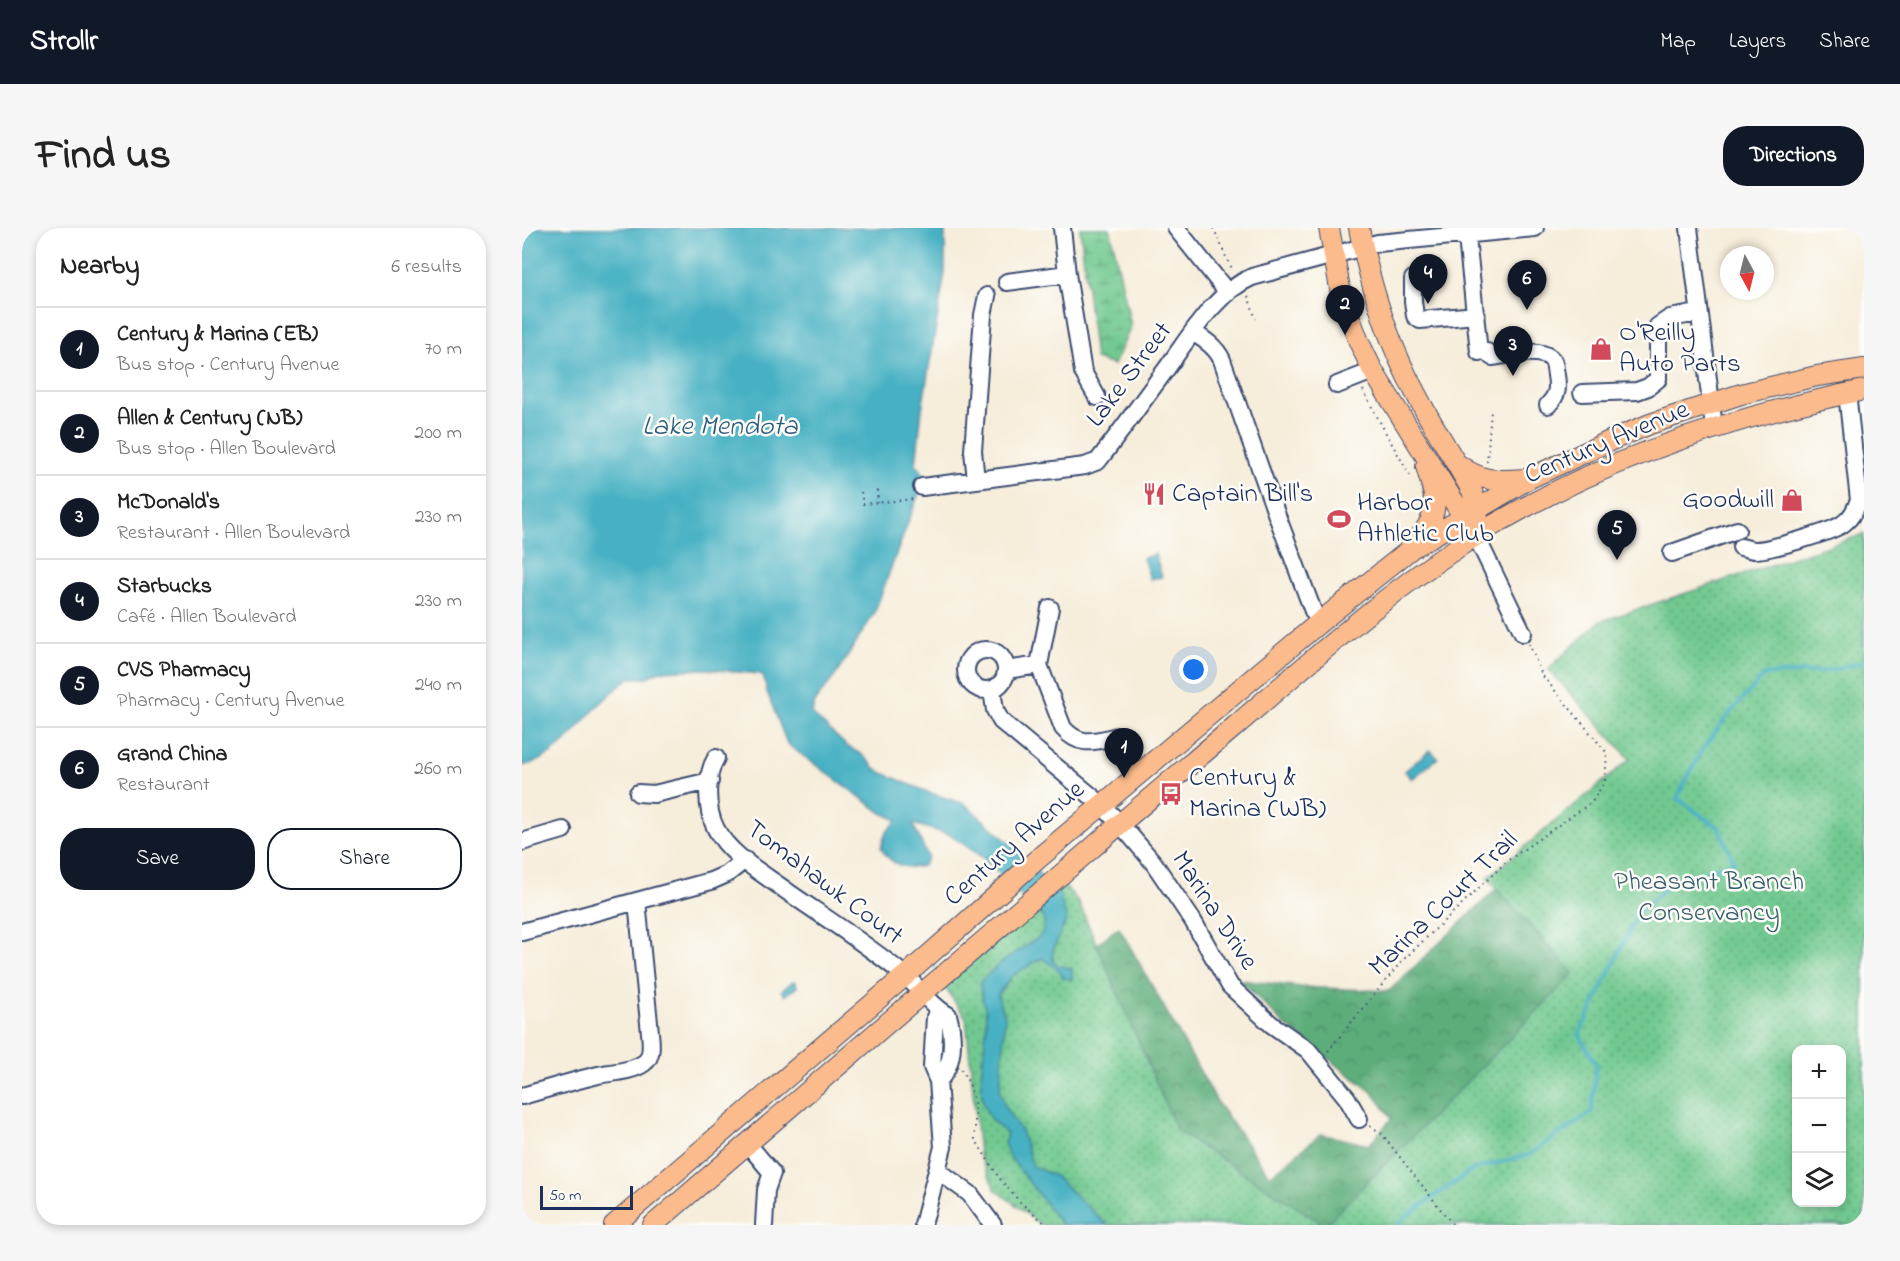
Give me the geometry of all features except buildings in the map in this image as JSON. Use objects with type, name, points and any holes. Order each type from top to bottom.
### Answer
[{"type":"main road","points":[[1329,228],[1344,307],[1372,371],[1451,494],[1470,513]]},
{"type":"main road","points":[[1360,237],[1373,288],[1395,349],[1416,394],[1472,490],[1470,513],[1476,536]]},
{"type":"main road","name":"Century Avenue","points":[[614,1225],[905,976],[1046,851],[1412,548],[1530,478],[1614,439],[1710,403],[1781,384],[1864,369]]},
{"type":"main road","name":"Century Avenue","points":[[653,1225],[1057,877],[1384,600],[1423,571],[1476,536],[1594,473],[1642,452],[1714,427],[1767,412],[1856,392]]},
{"type":"main road","points":[[1412,548],[1433,519],[1436,506],[1421,449]]},
{"type":"main road","points":[[1455,462],[1476,476],[1490,480],[1530,478]]},
{"type":"street","points":[[1062,228],[1083,372],[1097,397]]},
{"type":"street","points":[[1176,228],[1228,293]]},
{"type":"street","name":"Lake Street","points":[[920,493],[976,480],[1086,466],[1098,461],[1194,332],[1228,293],[1252,277],[1333,254],[1360,237],[1536,228]]},
{"type":"street","points":[[1689,228],[1714,427]]},
{"type":"street","points":[[1467,231],[1476,315],[1483,352],[1492,357],[1538,352],[1548,356],[1554,362],[1558,390],[1555,398],[1548,405]]},
{"type":"street","points":[[1007,282],[1067,274]]},
{"type":"street","points":[[1413,279],[1415,316],[1420,320],[1476,315]]},
{"type":"street","points":[[976,480],[973,451],[983,315],[987,296]]},
{"type":"street","points":[[1582,393],[1637,391],[1648,387],[1658,378],[1659,326],[1670,318],[1698,313]]},
{"type":"street","points":[[1194,332],[1208,341],[1222,360],[1312,611],[1320,622]]},
{"type":"street","points":[[1337,385],[1372,371]]},
{"type":"street","points":[[1742,547],[1754,550],[1765,549],[1842,525],[1853,515],[1859,500],[1856,392]]},
{"type":"street","points":[[1672,553],[1737,530]]},
{"type":"street","points":[[1476,536],[1523,633]]},
{"type":"street","points":[[1050,609],[1039,665],[1063,728],[1070,735],[1085,742],[1118,736]]},
{"type":"street","points":[[992,651],[1002,658],[1006,670],[1002,682],[992,690],[978,689],[968,680],[966,666],[969,660],[979,652],[992,651]]},
{"type":"street","points":[[1006,670],[1039,665]]},
{"type":"street","name":"Marina Drive","points":[[992,690],[995,710],[1001,721],[1102,805],[1120,824],[1153,862],[1180,901],[1230,986],[1271,1024],[1308,1050],[1347,1098],[1359,1119]]},
{"type":"street","name":"Tomahawk Court","points":[[716,758],[713,762],[708,794],[710,810],[717,830],[727,844],[745,860],[905,976],[939,1011],[948,1015],[952,1029],[951,1049]]},
{"type":"street","points":[[638,793],[654,794],[710,781]]},
{"type":"street","points":[[522,842],[563,830]]},
{"type":"street","points":[[522,932],[716,879],[745,860]]},
{"type":"street","points":[[522,1096],[640,1065],[647,1059],[651,1047],[637,901]]},
{"type":"street","points":[[923,1225],[943,1147],[938,1081],[932,1068],[935,1017],[939,1011]]},
{"type":"street","points":[[933,1047],[951,1049],[948,1068],[938,1081]]},
{"type":"street","points":[[747,1143],[772,1173],[765,1197],[764,1225]]},
{"type":"street","points":[[937,1170],[970,1194],[993,1225]]},
{"type":"path","points":[[1213,228],[1221,249],[1235,273]]},
{"type":"path","points":[[1247,294],[1256,319]]},
{"type":"path","points":[[1487,468],[1491,411]]},
{"type":"path","points":[[877,490],[878,502]]},
{"type":"path","points":[[861,492],[863,504],[920,493]]},
{"type":"path","name":"Marina Court Trail","points":[[1318,1062],[1401,962],[1507,861],[1592,802],[1605,781],[1606,753],[1542,675],[1538,661],[1523,633]]},
{"type":"path","points":[[951,1049],[969,1083],[975,1105],[975,1139],[999,1178],[1020,1202],[1047,1225]]},
{"type":"path","points":[[1359,1119],[1380,1132],[1453,1225]]},
{"type":"green space","points":[[1080,228],[1110,228],[1131,326],[1114,365],[1095,359]]},
{"type":"green space","name":"Pheasant Branch Conservancy","points":[[1864,534],[1864,1225],[1325,1225],[1574,974],[1487,878],[1630,759],[1548,669],[1599,622]]},
{"type":"green space","name":"Pheasant Branch Conservancy","points":[[1864,540],[1864,1225],[1107,1225],[1005,1015],[1119,927],[1219,1105],[1270,1176],[1321,1134],[1369,1145],[1392,1118],[1373,1093],[1280,1021],[1240,980],[1301,987],[1389,991]]},
{"type":"green space","points":[[1057,877],[1078,901],[1177,1131],[1325,1225],[1041,1225],[995,1189],[979,1155],[966,1018],[938,978]]},
{"type":"water","name":"Lake Mendota","points":[[522,228],[945,228],[945,273],[922,409],[916,464],[923,473],[922,485],[874,614],[835,676],[815,701],[812,714],[847,746],[864,756],[883,773],[930,793],[965,804],[1014,847],[1061,897],[1066,919],[1054,948],[1053,959],[1059,966],[1072,969],[1072,979],[1063,978],[1060,971],[1042,958],[1013,975],[998,994],[1005,1015],[1000,1092],[1006,1109],[1021,1131],[1033,1167],[1055,1176],[1107,1225],[1062,1225],[1009,1156],[1004,1143],[1007,1134],[990,1118],[984,1106],[981,1080],[986,1027],[980,982],[998,965],[1039,937],[1044,927],[1042,916],[983,858],[950,835],[913,824],[928,857],[923,866],[904,867],[889,859],[881,848],[885,834],[897,820],[882,813],[791,747],[786,741],[761,674],[706,669],[660,671],[645,678],[629,678],[598,706],[554,752],[534,763],[522,766]]},
{"type":"water","points":[[1155,554],[1162,577],[1150,579],[1143,558]]},
{"type":"water","points":[[1430,750],[1438,758],[1412,779],[1405,771]]},
{"type":"water","points":[[793,981],[796,982],[797,987],[785,996],[781,991]]},
{"type":"waterway","points":[[1398,1225],[1405,1217],[1474,1169],[1528,1155],[1592,1112],[1596,1064],[1579,1035],[1638,913],[1671,883],[1734,862],[1719,828],[1677,798],[1701,752],[1727,716],[1765,675],[1826,671],[1864,662]]},
{"type":"place","name":"Starbucks","points":[[1428,304]]},
{"type":"place","name":"Grand China","points":[[1527,310]]},
{"type":"place","name":"Allen & Century (NB)","points":[[1345,335]]},
{"type":"place","name":"O'Reilly Auto Parts","points":[[1601,349]]},
{"type":"place","name":"McDonald's","points":[[1513,376]]},
{"type":"place","name":"Captain Bill's","points":[[1154,494]]},
{"type":"place","name":"Goodwill","points":[[1792,500]]},
{"type":"place","name":"Harbor Athletic Club","points":[[1339,519]]},
{"type":"place","name":"CVS Pharmacy","points":[[1617,560]]},
{"type":"place","name":"Century & Marina (EB)","points":[[1124,778]]},
{"type":"place","name":"Century & Marina (WB)","points":[[1171,794]]}]
